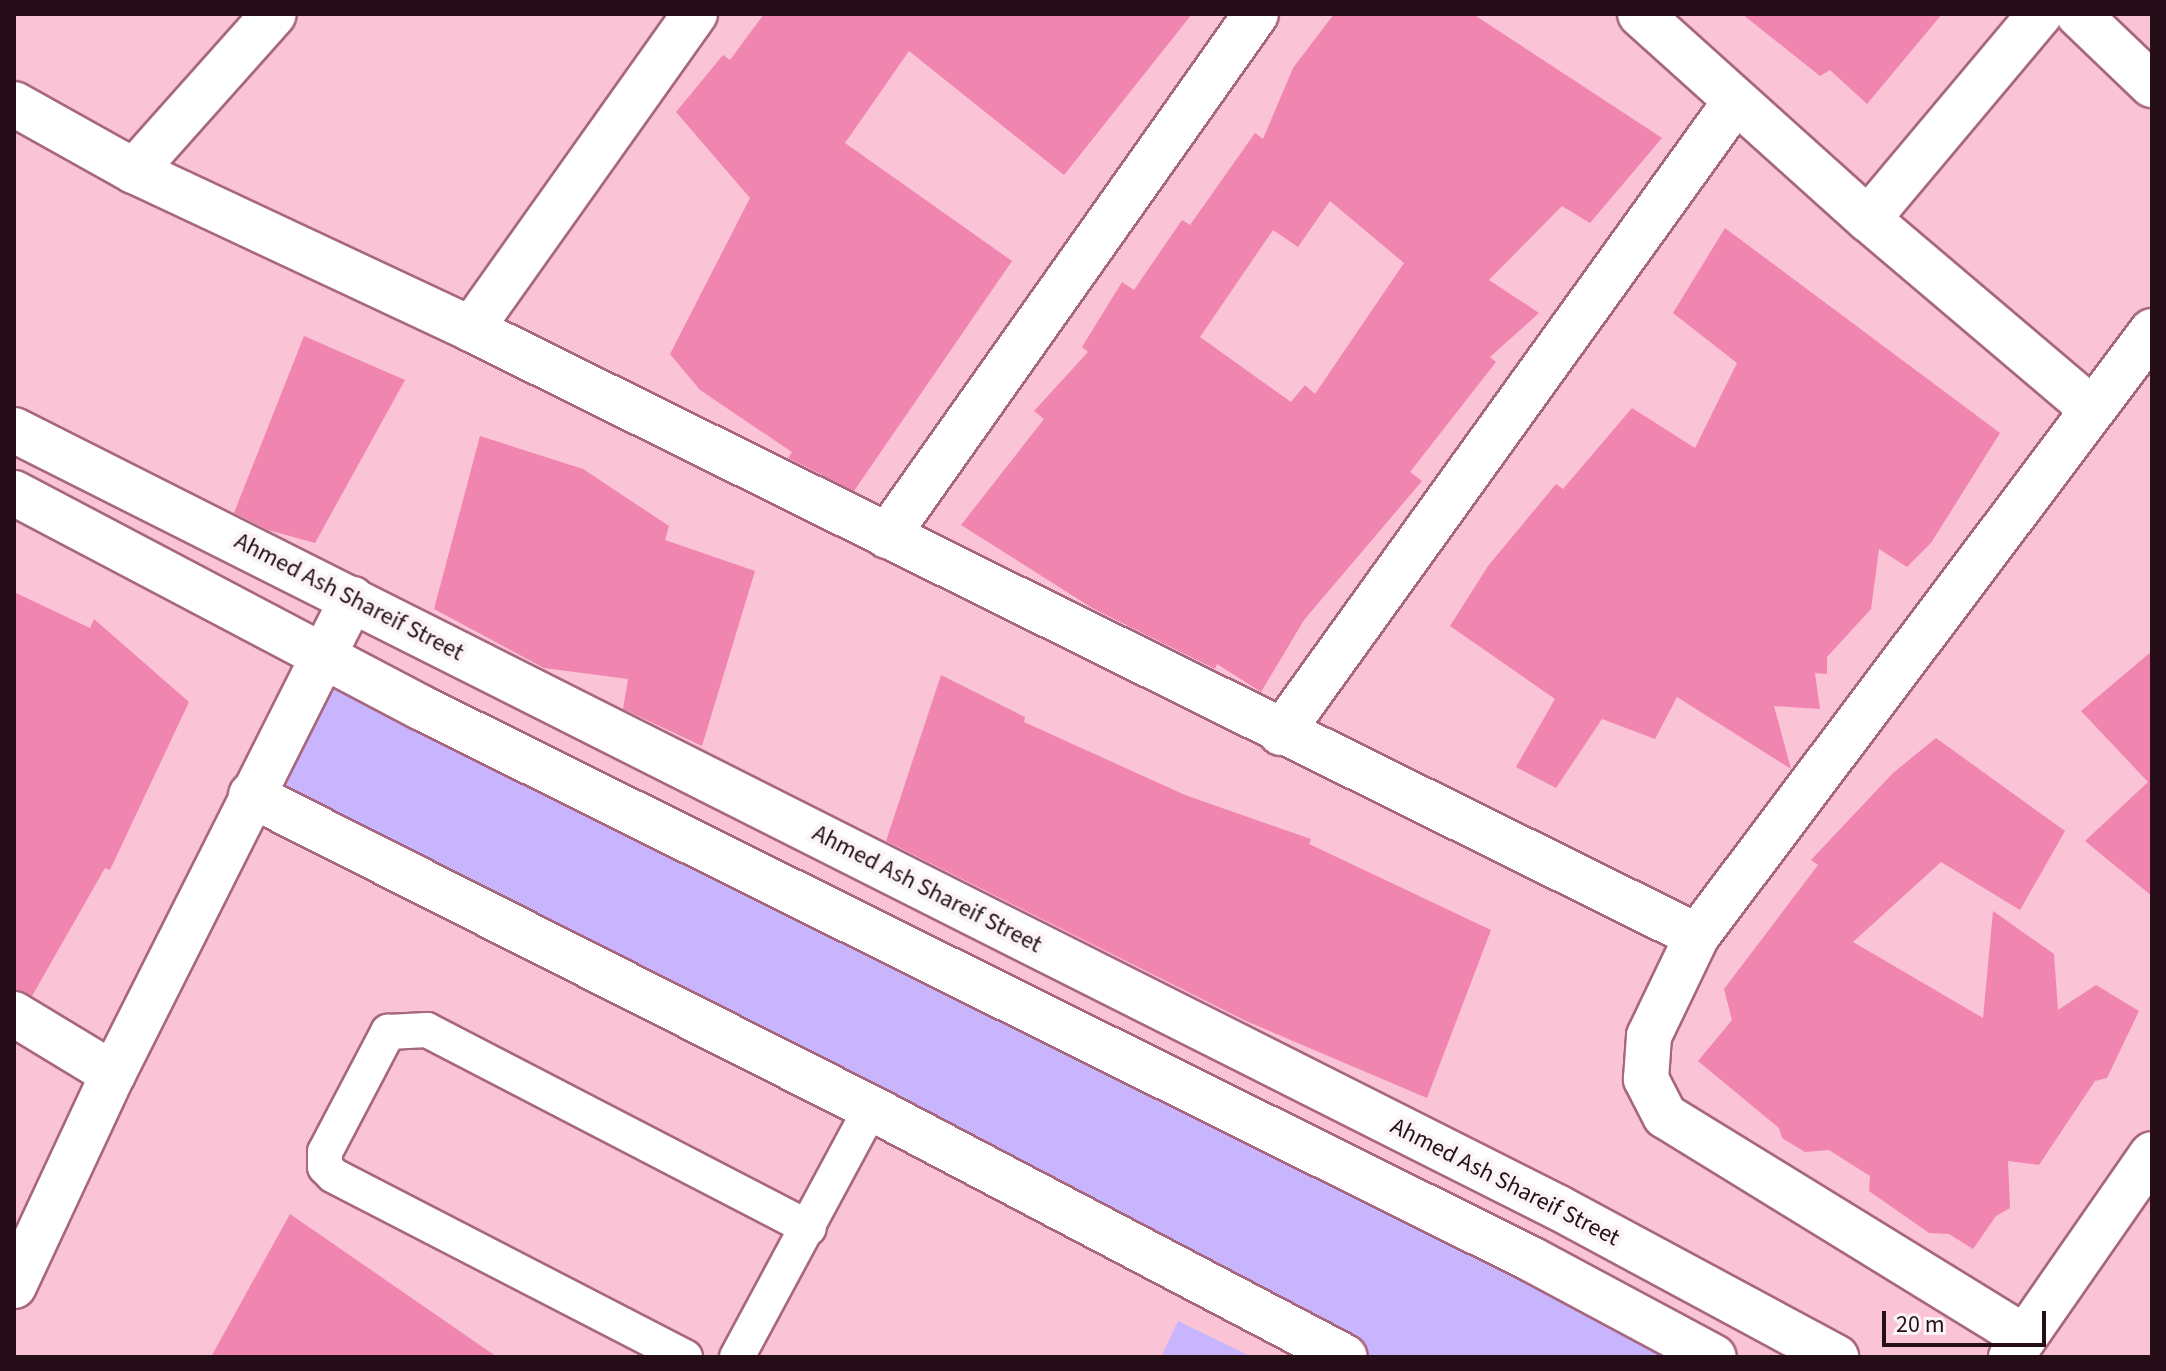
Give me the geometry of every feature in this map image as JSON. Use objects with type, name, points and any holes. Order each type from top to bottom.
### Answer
[{"type":"street","points":[[134,171],[274,14]]},
{"type":"street","points":[[471,329],[695,14]]},
{"type":"street","points":[[887,536],[1256,14]]},
{"type":"street","points":[[1640,14],[1868,219],[2090,407]]},
{"type":"street","points":[[1868,219],[2040,14]]},
{"type":"street","points":[[2078,14],[2152,85]]},
{"type":"street","points":[[1281,733],[1735,102]]},
{"type":"street","points":[[14,104],[134,171],[471,329],[1281,733],[1697,936]]},
{"type":"street","points":[[2152,331],[2090,407],[1697,936],[1649,1036],[1646,1079],[1665,1116],[2017,1347],[2152,1154]]},
{"type":"street","name":"Ahmed Ash Shareif Street","points":[[14,430],[1559,1208],[1836,1357]]},
{"type":"street","points":[[14,493],[422,708],[1533,1260],[1714,1357]]},
{"type":"street","points":[[14,1286],[113,1074],[352,599]]},
{"type":"street","points":[[251,795],[871,1108],[1345,1357]]},
{"type":"street","points":[[14,1014],[113,1074]]},
{"type":"lane","points":[[685,1357],[333,1175],[325,1167],[325,1152],[388,1032],[427,1030],[809,1228]]},
{"type":"lane","points":[[737,1357],[871,1108]]},
{"type":"shaded area","points":[[323,654],[1714,1357],[1345,1357],[251,795]]},
{"type":"shaded area","points":[[1178,1321],[1252,1357],[1161,1357]]},
{"type":"building","points":[[764,14],[1192,14],[1064,175],[909,51],[845,143],[1012,261],[854,491],[788,458],[792,452],[700,390],[670,354],[750,198],[676,112],[723,55],[730,60]]},
{"type":"building","points":[[1334,14],[1473,14],[1662,138],[1590,223],[1562,206],[1489,280],[1539,313],[1490,357],[1496,362],[1410,472],[1422,481],[1304,620],[1261,692],[1217,664],[1215,669],[1092,608],[961,525],[1044,419],[1034,411],[1088,352],[1082,347],[1122,282],[1134,290],[1182,220],[1190,225],[1255,133],[1263,139],[1293,68]],"holes":[[[1330,201],[1404,263],[1315,394],[1305,385],[1291,402],[1200,337],[1273,230],[1298,247]]]},
{"type":"building","points":[[1742,14],[1942,14],[1867,104],[1830,70],[1820,76]]},
{"type":"building","points":[[1725,228],[2000,433],[1931,543],[1907,567],[1879,549],[1871,609],[1827,657],[1827,674],[1815,673],[1820,709],[1774,706],[1791,769],[1677,697],[1655,739],[1602,719],[1556,788],[1516,767],[1555,699],[1450,626],[1488,566],[1556,484],[1563,489],[1632,408],[1695,448],[1737,363],[1673,313]]},
{"type":"building","points":[[304,336],[405,380],[315,543],[268,530],[234,513]]},
{"type":"building","points":[[480,436],[583,469],[669,526],[665,540],[755,571],[702,746],[623,709],[628,679],[544,668],[434,609]]},
{"type":"building","points":[[14,592],[90,628],[94,619],[189,702],[110,870],[105,868],[32,996],[14,989]]},
{"type":"building","points":[[2152,651],[2152,896],[2085,841],[2148,782],[2081,711]]},
{"type":"building","points":[[941,675],[1025,717],[1024,722],[1185,795],[1311,839],[1309,844],[1491,930],[1427,1098],[1246,1021],[886,841]]},
{"type":"building","points":[[1936,738],[2065,831],[2020,910],[1941,862],[1853,942],[1983,1018],[1993,911],[2054,954],[2058,1010],[2096,985],[2139,1011],[2107,1078],[2095,1081],[2039,1165],[2008,1161],[2010,1208],[1996,1216],[1973,1249],[1949,1234],[1929,1233],[1869,1191],[1870,1176],[1829,1150],[1805,1152],[1782,1138],[1779,1128],[1698,1061],[1732,1020],[1724,989],[1818,865],[1811,860],[1893,773]]},
{"type":"building","points":[[290,1214],[497,1357],[211,1357]]}]
